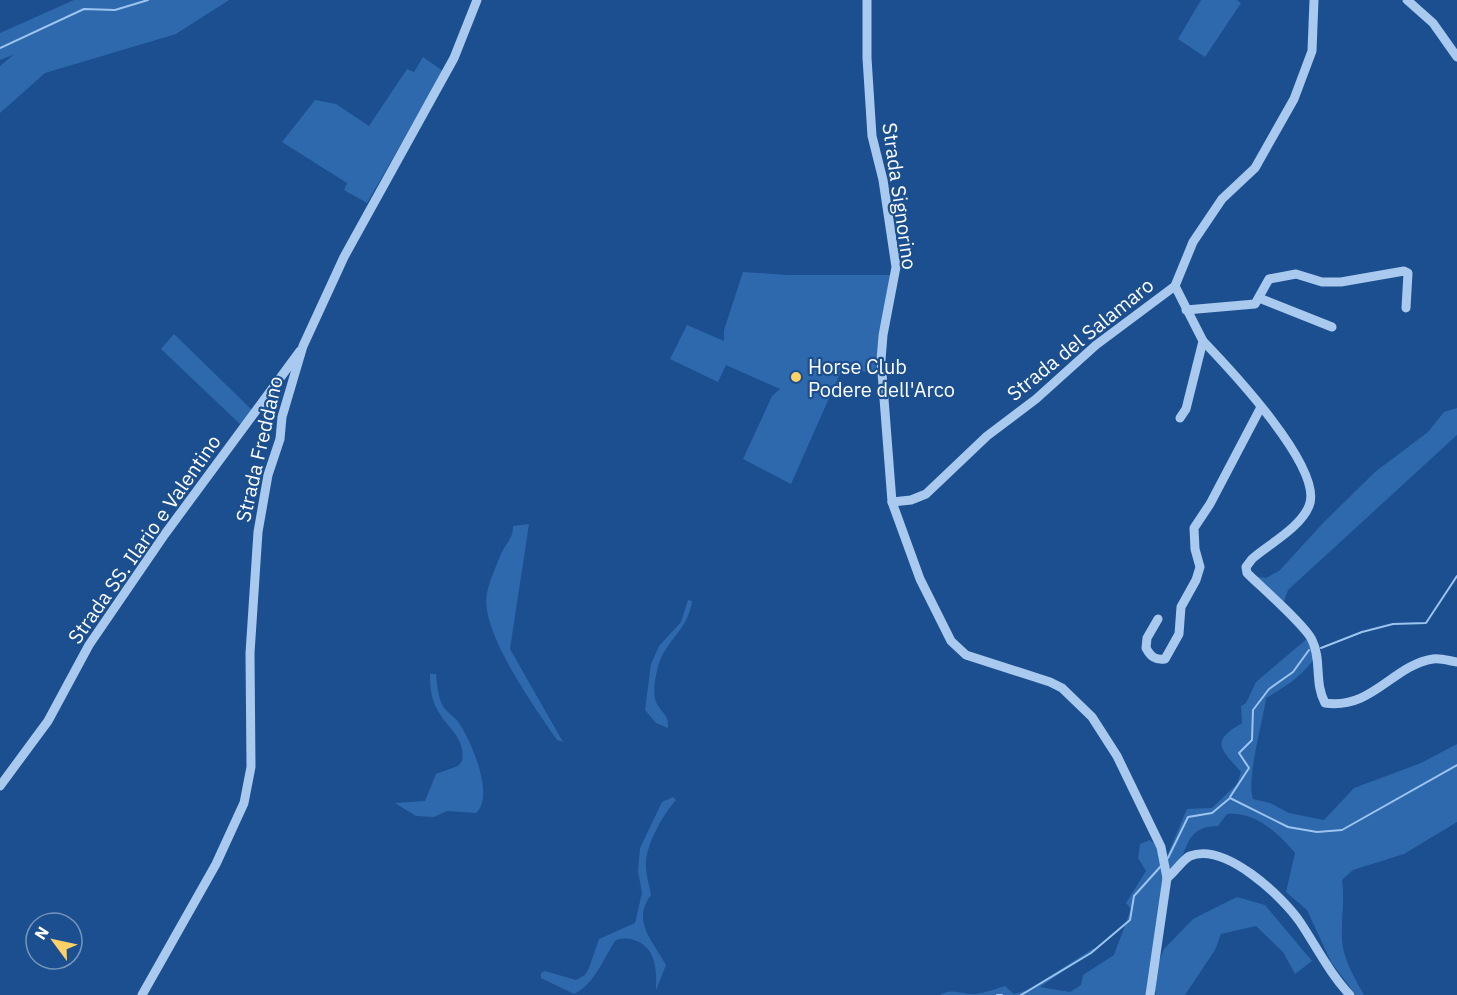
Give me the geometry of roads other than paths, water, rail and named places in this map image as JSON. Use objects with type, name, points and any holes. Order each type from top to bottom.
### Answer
[{"type":"street","name":"Strada Freddano","points":[[141,995],[216,864],[244,803],[251,767],[250,653],[258,532],[268,476],[280,439],[282,417],[303,346],[344,257],[454,58],[477,0]]},
{"type":"street","name":"Strada Signorino","points":[[867,0],[867,58],[872,136],[883,180],[896,267],[882,335],[881,360],[892,502],[924,589],[942,629],[958,649],[966,654],[1062,688],[1092,717],[1132,785],[1161,847],[1167,879],[1150,995]]},
{"type":"street","name":"Strada del Salamaro","points":[[892,502],[911,500],[926,494],[987,436],[1036,399],[1096,345],[1175,286],[1193,242],[1222,200],[1255,168],[1294,99],[1312,51],[1314,0]]},
{"type":"street","points":[[1407,0],[1433,23],[1457,57]]},
{"type":"street","points":[[1186,310],[1255,304],[1269,279],[1279,276],[1296,274],[1322,282],[1341,282],[1404,271],[1408,273],[1406,308]]},
{"type":"street","points":[[1175,286],[1203,341],[1282,433],[1299,461],[1310,491],[1309,506],[1297,521],[1252,559],[1246,567],[1247,573],[1312,640],[1317,656],[1319,692],[1325,703],[1338,705],[1358,700],[1413,667],[1433,659],[1457,662]]},
{"type":"street","points":[[1259,298],[1332,327]]},
{"type":"street","points":[[1180,418],[1186,409],[1203,341]]},
{"type":"street","name":"Strada SS. Ilario e Valentino","points":[[0,786],[48,721],[89,645],[165,534],[303,346]]},
{"type":"street","points":[[1158,619],[1148,638],[1146,648],[1150,656],[1158,660],[1166,659],[1174,648],[1179,634],[1181,607],[1197,580],[1200,567],[1195,549],[1194,528],[1210,504],[1261,407]]},
{"type":"street","points":[[1167,879],[1189,856],[1207,853],[1227,858],[1274,892],[1299,920],[1350,995]]},
{"type":"waterway","points":[[0,48],[84,9],[115,10],[148,0]]},
{"type":"waterway","points":[[1321,648],[1362,632],[1393,624],[1426,623],[1457,576]]},
{"type":"waterway","points":[[1230,797],[1249,768],[1239,753],[1252,740],[1253,710],[1269,689],[1293,672],[1309,650]]},
{"type":"waterway","points":[[1168,858],[1188,817],[1212,813],[1230,798],[1288,827],[1317,832],[1342,830],[1457,765]]},
{"type":"waterway","points":[[1021,995],[1091,953],[1130,920],[1134,896],[1161,866]]},
{"type":"waterway","points":[[997,995],[1002,995]]},
{"type":"place","name":"Horse Club Podere dell'Arco","points":[[796,377]]}]
